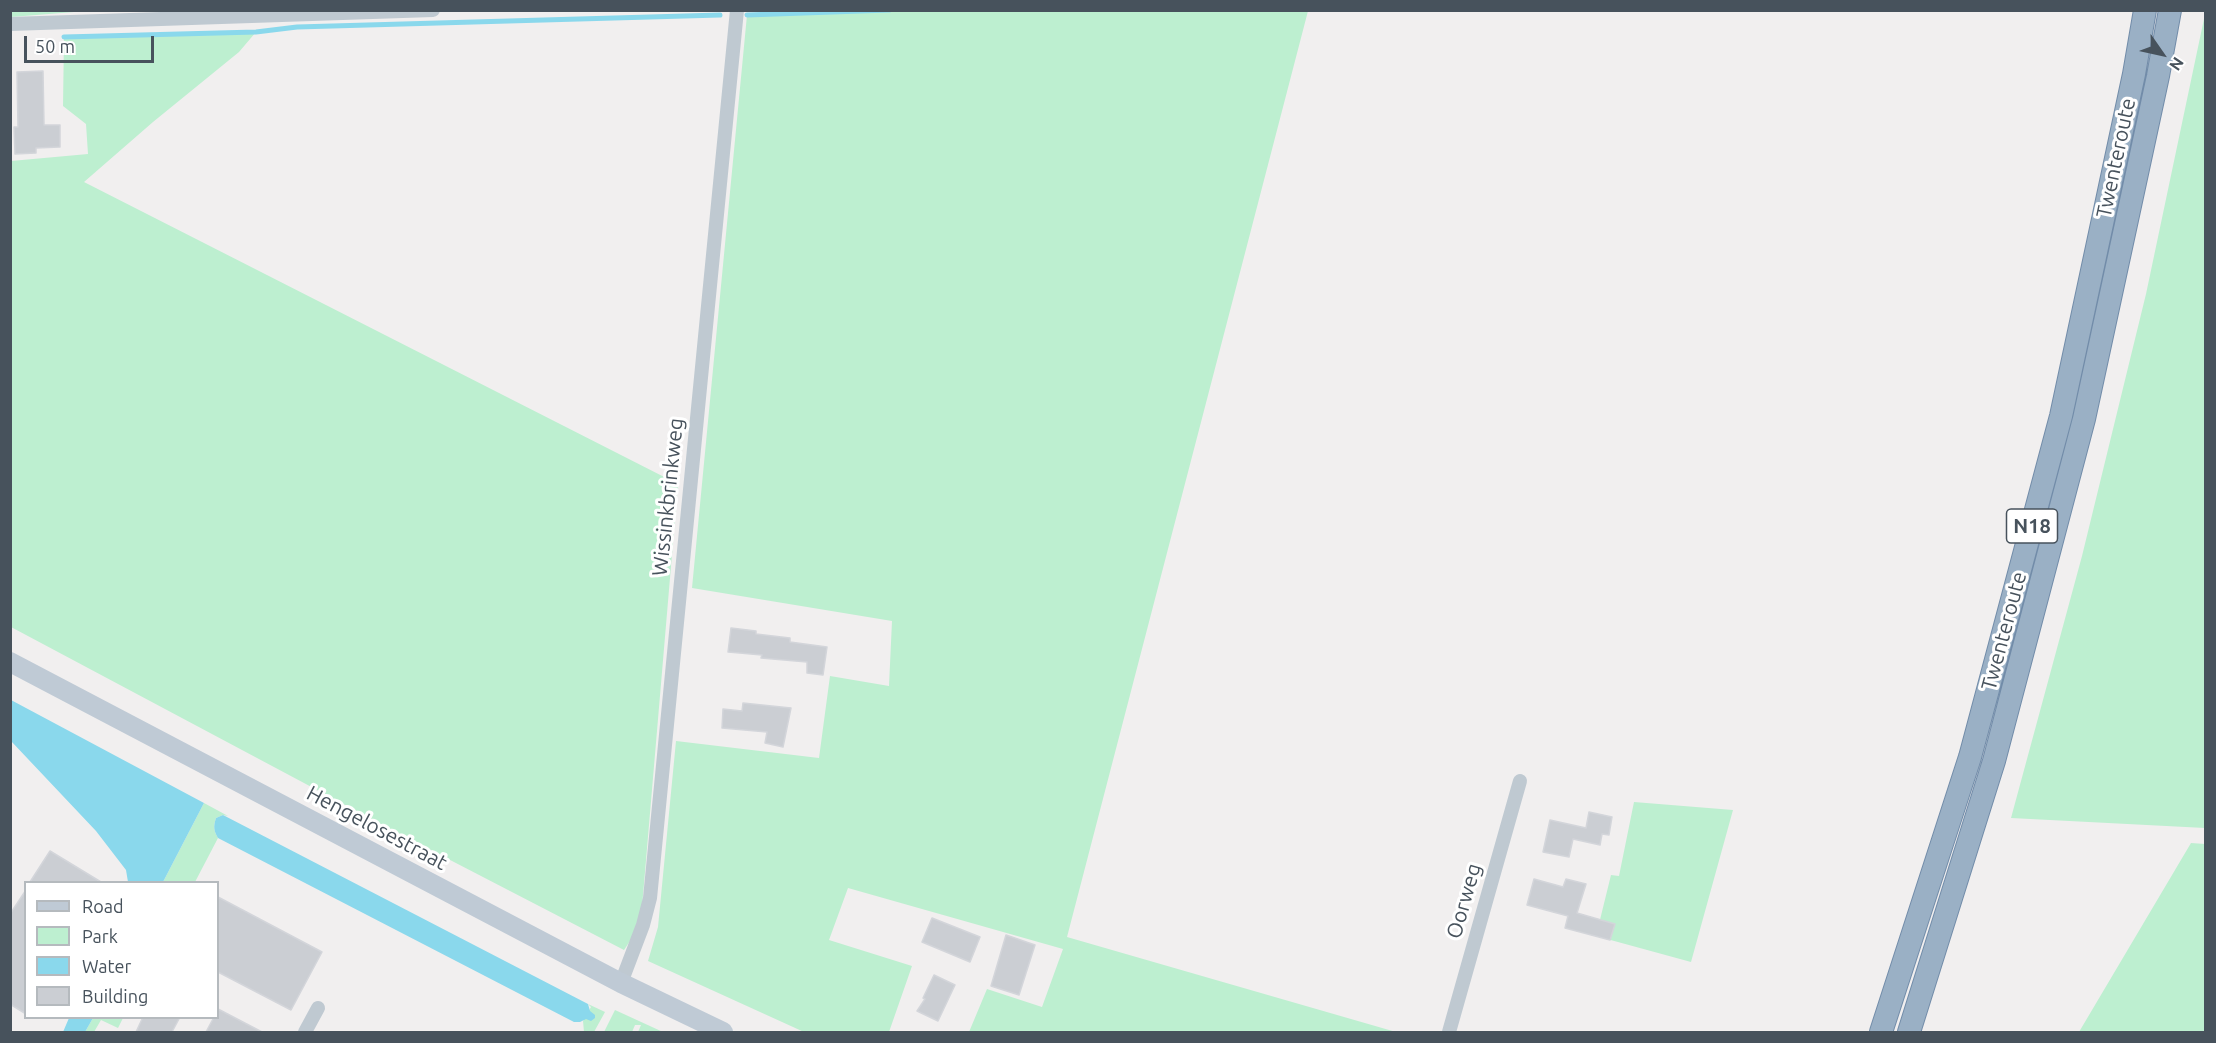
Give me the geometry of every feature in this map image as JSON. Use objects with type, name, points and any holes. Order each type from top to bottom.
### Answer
[{"type":"highway","name":"Twenteroute","points":[[1881,1032],[1970,757],[2061,416],[2134,74],[2145,10]]},
{"type":"highway","name":"Twenteroute","points":[[1909,1032],[1994,761],[2084,419],[2158,76],[2170,10]]},
{"type":"main road","name":"Hengelosestraat","points":[[10,662],[621,983],[723,1032]]},
{"type":"street","points":[[10,24],[433,10]]},
{"type":"street","name":"Wissinkbrinkweg","points":[[621,983],[644,925],[650,898],[736,10]]},
{"type":"street","name":"Oorweg","points":[[1449,1032],[1520,781]]},
{"type":"street","points":[[305,1032],[318,1008]]},
{"type":"green space","points":[[74,10],[74,12],[11,17],[10,11]]},
{"type":"green space","points":[[892,10],[1308,11],[1067,937],[1396,1032],[969,1032],[987,989],[1042,1007],[1063,949],[848,888],[829,940],[912,966],[889,1032],[804,1032],[648,961],[658,927],[676,741],[819,758],[830,676],[889,686],[892,621],[692,588],[747,15]]},
{"type":"green space","points":[[2205,14],[2205,828],[2011,818],[2082,556],[2146,294]]},
{"type":"green space","points":[[256,32],[239,52],[84,182],[678,484],[642,907],[632,938],[624,950],[396,832],[11,627],[11,161],[88,154],[86,124],[63,106],[64,37]]},
{"type":"green space","points":[[1634,802],[1733,810],[1691,962],[1596,936],[1611,875],[1619,876]]},
{"type":"green space","points":[[204,803],[228,816],[223,815],[216,818],[214,829],[218,838],[196,881],[164,881]]},
{"type":"green space","points":[[2191,843],[2205,844],[2205,1032],[2079,1032]]},
{"type":"green space","points":[[588,1004],[605,1012],[594,1032],[584,1032],[583,1021],[591,1007]]},
{"type":"green space","points":[[615,1010],[663,1032],[638,1032],[641,1025],[635,1025],[632,1032],[604,1032]]},
{"type":"green space","points":[[92,1019],[122,1019],[118,1028],[101,1020],[94,1032],[85,1032]]},
{"type":"water","points":[[11,700],[204,803],[164,881],[128,881],[126,870],[96,831],[11,741]]},
{"type":"water","points":[[223,815],[588,1004],[595,1018],[591,1021],[586,1019],[574,1022],[218,838],[214,829],[215,821]]},
{"type":"water","points":[[69,1019],[92,1019],[85,1032],[63,1032]]},
{"type":"building","points":[[43,71],[44,125],[60,125],[60,147],[36,148],[36,153],[15,154],[14,127],[18,127],[17,72]]},
{"type":"building","points":[[731,628],[790,638],[790,642],[827,647],[823,675],[807,673],[807,662],[761,658],[762,655],[728,652]]},
{"type":"building","points":[[743,703],[791,708],[783,747],[765,743],[767,732],[722,728],[723,709],[742,711]]},
{"type":"building","points":[[1589,812],[1612,817],[1609,835],[1602,834],[1600,845],[1573,839],[1569,857],[1543,852],[1550,820],[1586,828]]},
{"type":"building","points":[[50,851],[99,881],[31,881]]},
{"type":"building","points":[[1534,879],[1563,887],[1566,879],[1586,884],[1577,913],[1615,924],[1610,940],[1565,928],[1568,916],[1527,905]]},
{"type":"building","points":[[24,893],[24,1013],[10,1004],[10,914]]},
{"type":"building","points":[[219,898],[322,952],[291,1010],[219,973]]},
{"type":"building","points":[[932,918],[980,937],[970,962],[922,942]]},
{"type":"building","points":[[1006,935],[1035,945],[1019,995],[991,986]]},
{"type":"building","points":[[934,975],[955,985],[938,1021],[917,1011],[925,999],[923,998]]},
{"type":"building","points":[[219,1010],[262,1032],[206,1032],[213,1019],[219,1019]]},
{"type":"building","points":[[142,1019],[179,1019],[172,1032],[136,1032]]},
{"type":"waterway","points":[[747,15],[889,10]]},
{"type":"waterway","points":[[64,37],[256,32],[297,27],[720,15]]}]
